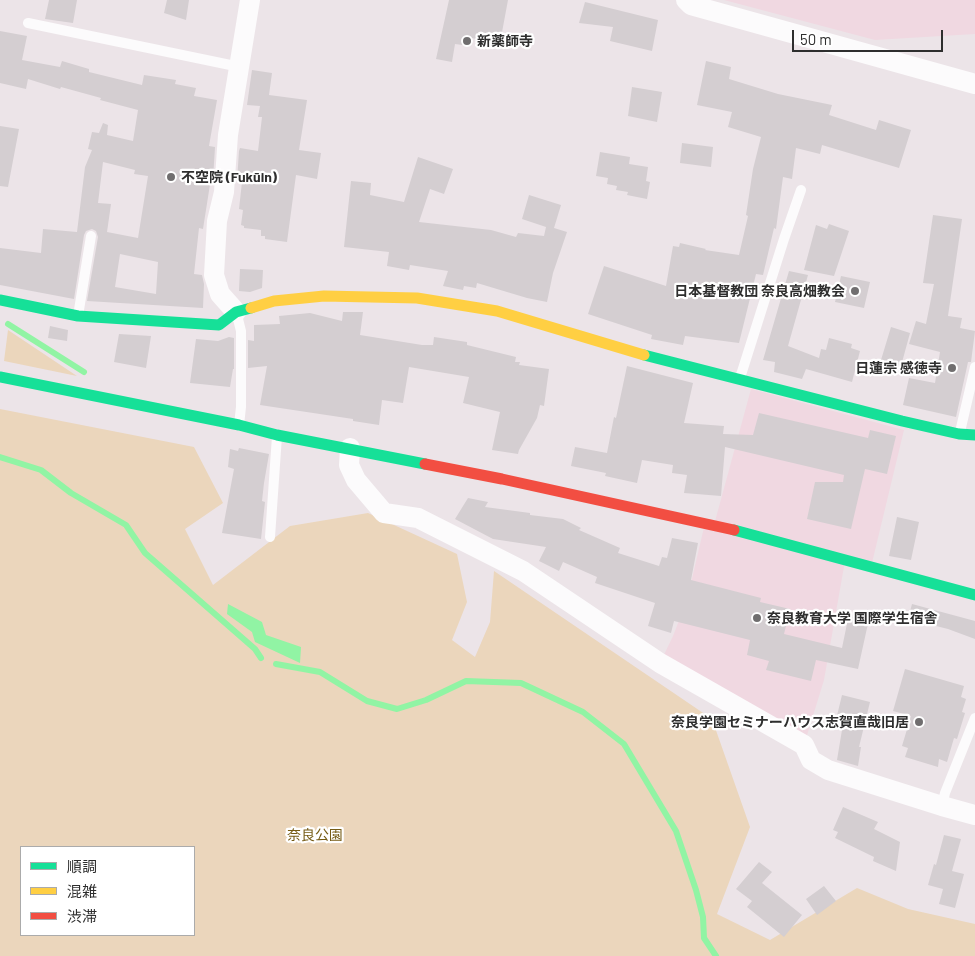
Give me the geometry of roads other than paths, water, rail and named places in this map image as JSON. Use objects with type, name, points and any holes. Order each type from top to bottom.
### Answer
[{"type":"street","points":[[236,312],[220,294],[214,275],[218,221],[224,192],[228,135],[250,0]]},
{"type":"street","points":[[686,0],[691,5],[975,84]]},
{"type":"street","points":[[0,300],[78,316],[219,325],[236,312],[274,301],[324,296],[417,298],[497,312],[634,352],[902,421],[975,436]]},
{"type":"street","points":[[0,377],[239,425],[277,435],[502,478],[722,527],[975,595]]},
{"type":"street","points":[[350,448],[349,465],[356,480],[384,513],[418,518],[523,571],[660,663],[804,746],[811,760],[828,770],[975,815]]},
{"type":"lane","points":[[28,23],[240,67]]},
{"type":"lane","points":[[740,379],[800,190]]},
{"type":"lane","points":[[78,316],[91,236]]},
{"type":"lane","points":[[236,312],[241,330],[241,407],[239,425]]},
{"type":"lane","points":[[959,434],[975,367]]},
{"type":"lane","points":[[270,537],[277,435]]},
{"type":"lane","points":[[942,806],[945,793],[975,718]]},
{"type":"waterway","points":[[8,324],[84,372]]},
{"type":"waterway","points":[[0,457],[41,470],[71,493],[126,525],[145,553],[255,649],[261,658]]},
{"type":"waterway","points":[[276,664],[320,672],[367,701],[397,709],[426,700],[466,681],[521,683],[583,712],[624,744],[676,831],[696,890],[703,917],[704,938],[716,956]]},
{"type":"place","name":"新薬師寺","points":[[467,41]]},
{"type":"place","name":"不空院 (Fukūin)","points":[[171,177]]},
{"type":"place","name":"日本基督教団 奈良高畑教会","points":[[855,291]]},
{"type":"place","name":"日蓮宗 感徳寺","points":[[952,368]]},
{"type":"place","name":"奈良教育大学 国際学生宿舎","points":[[757,618]]},
{"type":"place","name":"奈良学園セミナーハウス志賀直哉旧居","points":[[919,722]]},
{"type":"park label","name":"奈良公園","points":[[315,835]]}]
